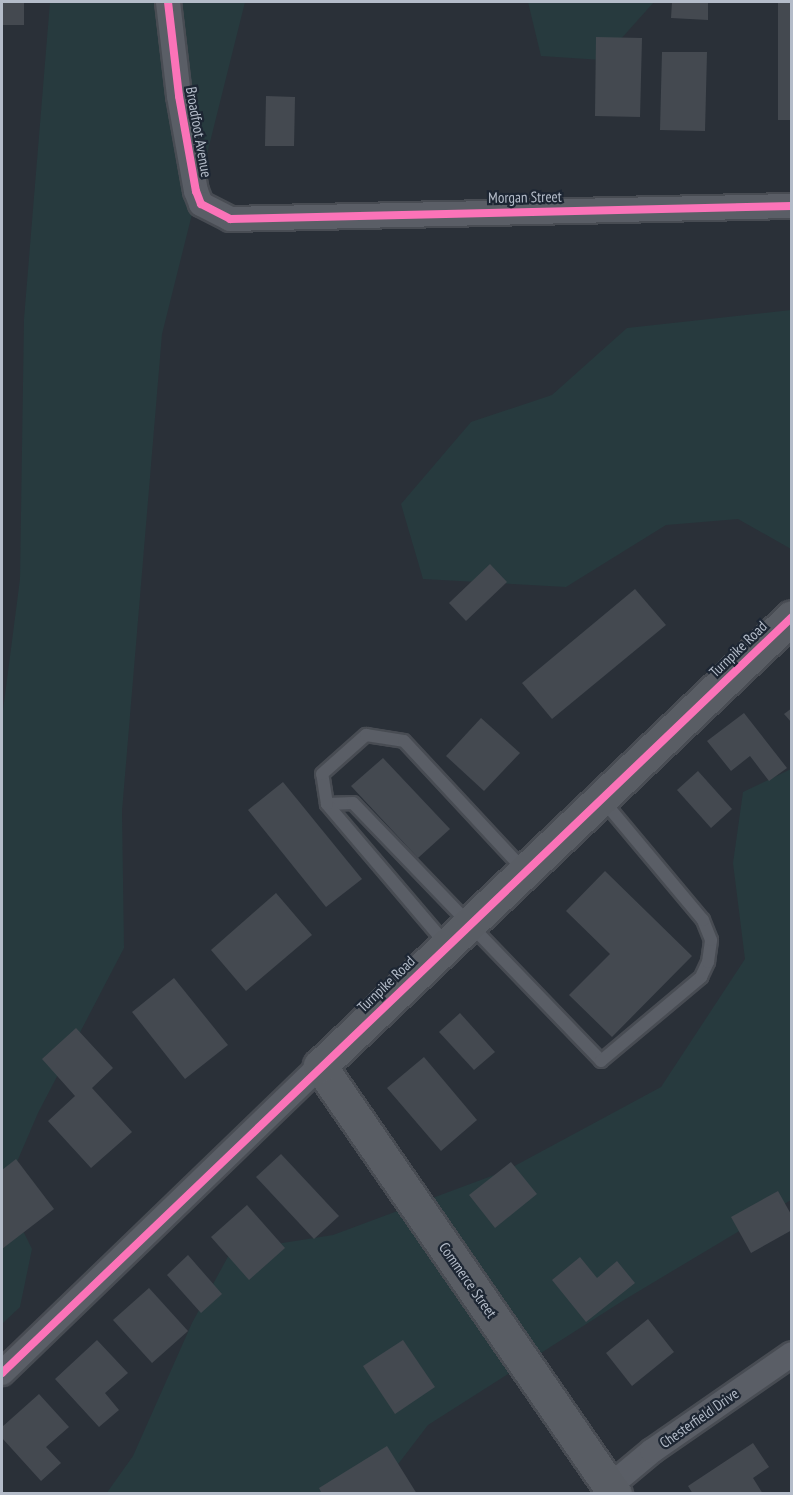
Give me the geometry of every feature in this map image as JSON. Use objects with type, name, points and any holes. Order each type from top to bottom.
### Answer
[{"type":"street","name":"Broadfoot Avenue","points":[[168,2],[179,96],[196,191],[201,204],[230,219],[260,217]]},
{"type":"street","name":"Morgan Street","points":[[260,217],[792,206]]},
{"type":"street","name":"Turnpike Road","points":[[2,1373],[320,1066],[792,617]]},
{"type":"street","name":"Commerce Street","points":[[320,1066],[613,1490]]},
{"type":"street","name":"Chesterfield Drive","points":[[613,1490],[652,1451],[792,1354]]},
{"type":"lane","points":[[525,870],[404,741],[366,735],[322,774],[327,804],[458,935],[601,1061],[701,977],[708,962],[711,940],[703,920],[601,798]]},
{"type":"lane","points":[[327,804],[353,803],[458,935]]},
{"type":"green space","points":[[50,2],[245,2],[162,334],[122,811],[124,948],[38,1113],[4,1192],[32,1249],[20,1307],[2,1324],[2,718],[20,579],[24,319]]},
{"type":"green space","points":[[528,2],[654,2],[602,60],[541,56]]},
{"type":"green space","points":[[791,310],[791,549],[738,519],[666,525],[566,587],[423,579],[401,504],[471,422],[552,395],[627,328]]},
{"type":"green space","points":[[791,769],[791,1200],[624,1300],[428,1425],[376,1493],[106,1494],[133,1456],[192,1323],[231,1251],[333,1235],[505,1171],[661,1087],[745,959],[733,863],[743,792]]},
{"type":"building","points":[[2,2],[24,2],[24,25],[2,25]]},
{"type":"building","points":[[672,2],[708,2],[708,20],[671,18]]},
{"type":"building","points":[[778,2],[792,2],[792,120],[778,120]]},
{"type":"building","points":[[596,37],[642,38],[640,117],[595,116]]},
{"type":"building","points":[[662,52],[707,52],[705,131],[660,130]]},
{"type":"building","points":[[266,96],[295,97],[294,146],[265,146]]},
{"type":"building","points":[[490,564],[507,582],[466,621],[449,603]]},
{"type":"building","points":[[635,589],[666,625],[552,719],[522,683]]},
{"type":"building","points":[[792,708],[792,723],[784,714]]},
{"type":"building","points":[[744,713],[787,768],[769,781],[750,756],[731,771],[707,741]]},
{"type":"building","points":[[481,718],[520,753],[484,791],[446,756]]},
{"type":"building","points":[[383,758],[450,829],[418,858],[351,786]]},
{"type":"building","points":[[698,771],[732,809],[711,828],[677,790]]},
{"type":"building","points":[[283,782],[362,879],[326,907],[248,810]]},
{"type":"building","points":[[605,871],[692,956],[612,1037],[569,995],[610,954],[566,911]]},
{"type":"building","points":[[276,893],[312,935],[246,991],[211,950]]},
{"type":"building","points":[[174,978],[228,1045],[185,1079],[132,1012]]},
{"type":"building","points":[[460,1013],[495,1052],[474,1070],[439,1032]]},
{"type":"building","points":[[76,1028],[113,1068],[92,1088],[132,1132],[91,1168],[48,1121],[75,1096],[42,1059]]},
{"type":"building","points":[[424,1057],[477,1120],[441,1151],[387,1088]]},
{"type":"building","points":[[281,1154],[339,1216],[314,1239],[256,1177]]},
{"type":"building","points":[[16,1159],[54,1209],[2,1249],[2,1170]]},
{"type":"building","points":[[511,1162],[537,1194],[495,1228],[469,1195]]},
{"type":"building","points":[[778,1191],[792,1216],[792,1230],[751,1253],[731,1217]]},
{"type":"building","points":[[247,1205],[285,1248],[249,1280],[211,1237]]},
{"type":"building","points":[[188,1255],[222,1294],[201,1313],[167,1275]]},
{"type":"building","points":[[580,1257],[597,1278],[617,1261],[635,1283],[586,1322],[552,1280]]},
{"type":"building","points":[[149,1288],[188,1331],[152,1363],[113,1320]]},
{"type":"building","points":[[648,1319],[674,1352],[632,1386],[606,1353]]},
{"type":"building","points":[[97,1340],[128,1373],[105,1393],[119,1410],[99,1427],[55,1379]]},
{"type":"building","points":[[403,1340],[435,1387],[395,1414],[363,1366]]},
{"type":"building","points":[[39,1394],[69,1427],[46,1447],[61,1463],[41,1481],[2,1438],[2,1427]]},
{"type":"building","points":[[753,1443],[769,1467],[753,1478],[763,1494],[693,1494],[688,1486]]},
{"type":"building","points":[[387,1446],[417,1494],[322,1494],[319,1488]]},
{"type":"cycle path","points":[[168,2],[179,96],[196,191],[201,204],[230,219],[792,206]]},
{"type":"cycle path","points":[[2,1373],[792,617]]}]
